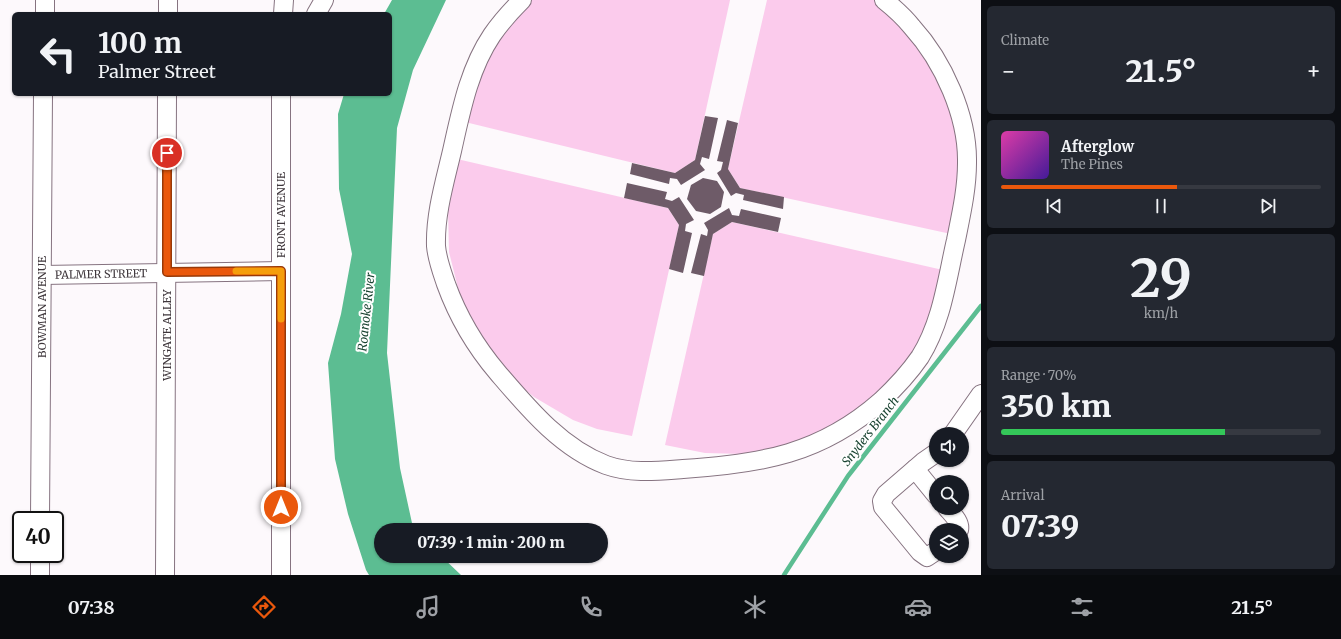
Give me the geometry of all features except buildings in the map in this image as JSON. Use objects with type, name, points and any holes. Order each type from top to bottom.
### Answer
[{"type":"street","points":[[45,12],[46,0]]},
{"type":"street","points":[[168,0],[168,12]]},
{"type":"street","points":[[283,12],[284,0]]},
{"type":"street","points":[[317,12],[324,0]]},
{"type":"street","points":[[522,0],[492,35],[479,58],[470,79],[439,210],[436,246],[441,269],[455,308],[468,333],[480,351],[512,389],[549,427],[578,450],[606,465],[621,469],[648,472],[702,468],[762,460],[776,457],[817,443],[848,426],[886,396],[910,371],[928,344],[938,320],[958,230],[966,179],[966,144],[951,92],[933,54],[912,26],[884,0]]},
{"type":"street","name":"BOWMAN AVENUE","points":[[40,511],[43,96]]},
{"type":"street","name":"WINGATE ALLEY","points":[[165,575],[167,96]]},
{"type":"street","name":"FRONT AVENUE","points":[[281,96],[281,575]]},
{"type":"street","name":"PALMER STREET","points":[[42,275],[281,271]]},
{"type":"street","points":[[958,427],[981,394]]},
{"type":"street","points":[[929,457],[886,494],[882,501],[883,507],[920,552],[926,557],[929,556]]},
{"type":"street","points":[[914,469],[929,487]]},
{"type":"street","points":[[40,563],[40,575]]},
{"type":"shaded area","points":[[530,0],[730,0],[695,160],[675,173],[465,122],[470,101],[496,41]]},
{"type":"shaded area","points":[[767,0],[875,0],[924,51],[953,114],[959,163],[951,234],[740,188],[728,169]]},
{"type":"shaded area","points":[[457,159],[668,208],[679,225],[632,436],[597,429],[573,420],[534,397],[511,378],[472,325],[459,292],[449,252],[448,209]]},
{"type":"shaded area","points":[[732,222],[943,270],[939,290],[922,336],[908,360],[888,385],[833,428],[788,446],[743,454],[705,453],[665,445],[713,234]]},
{"type":"water","name":"Roanoke River","points":[[392,0],[446,0],[413,70],[397,128],[387,353],[400,468],[412,523],[374,523],[374,563],[448,563],[461,575],[369,575],[366,570],[348,514],[335,459],[328,363],[341,314],[352,254],[339,189],[338,114],[343,96],[392,96],[392,12],[385,12]]},
{"type":"waterway","name":"Snyders Branch","points":[[784,575],[848,476],[981,306]]},
{"type":"slow traffic","points":[[236,271],[281,271],[281,319]]},
{"type":"route","points":[[167,153],[167,272],[281,271],[281,507]]}]
